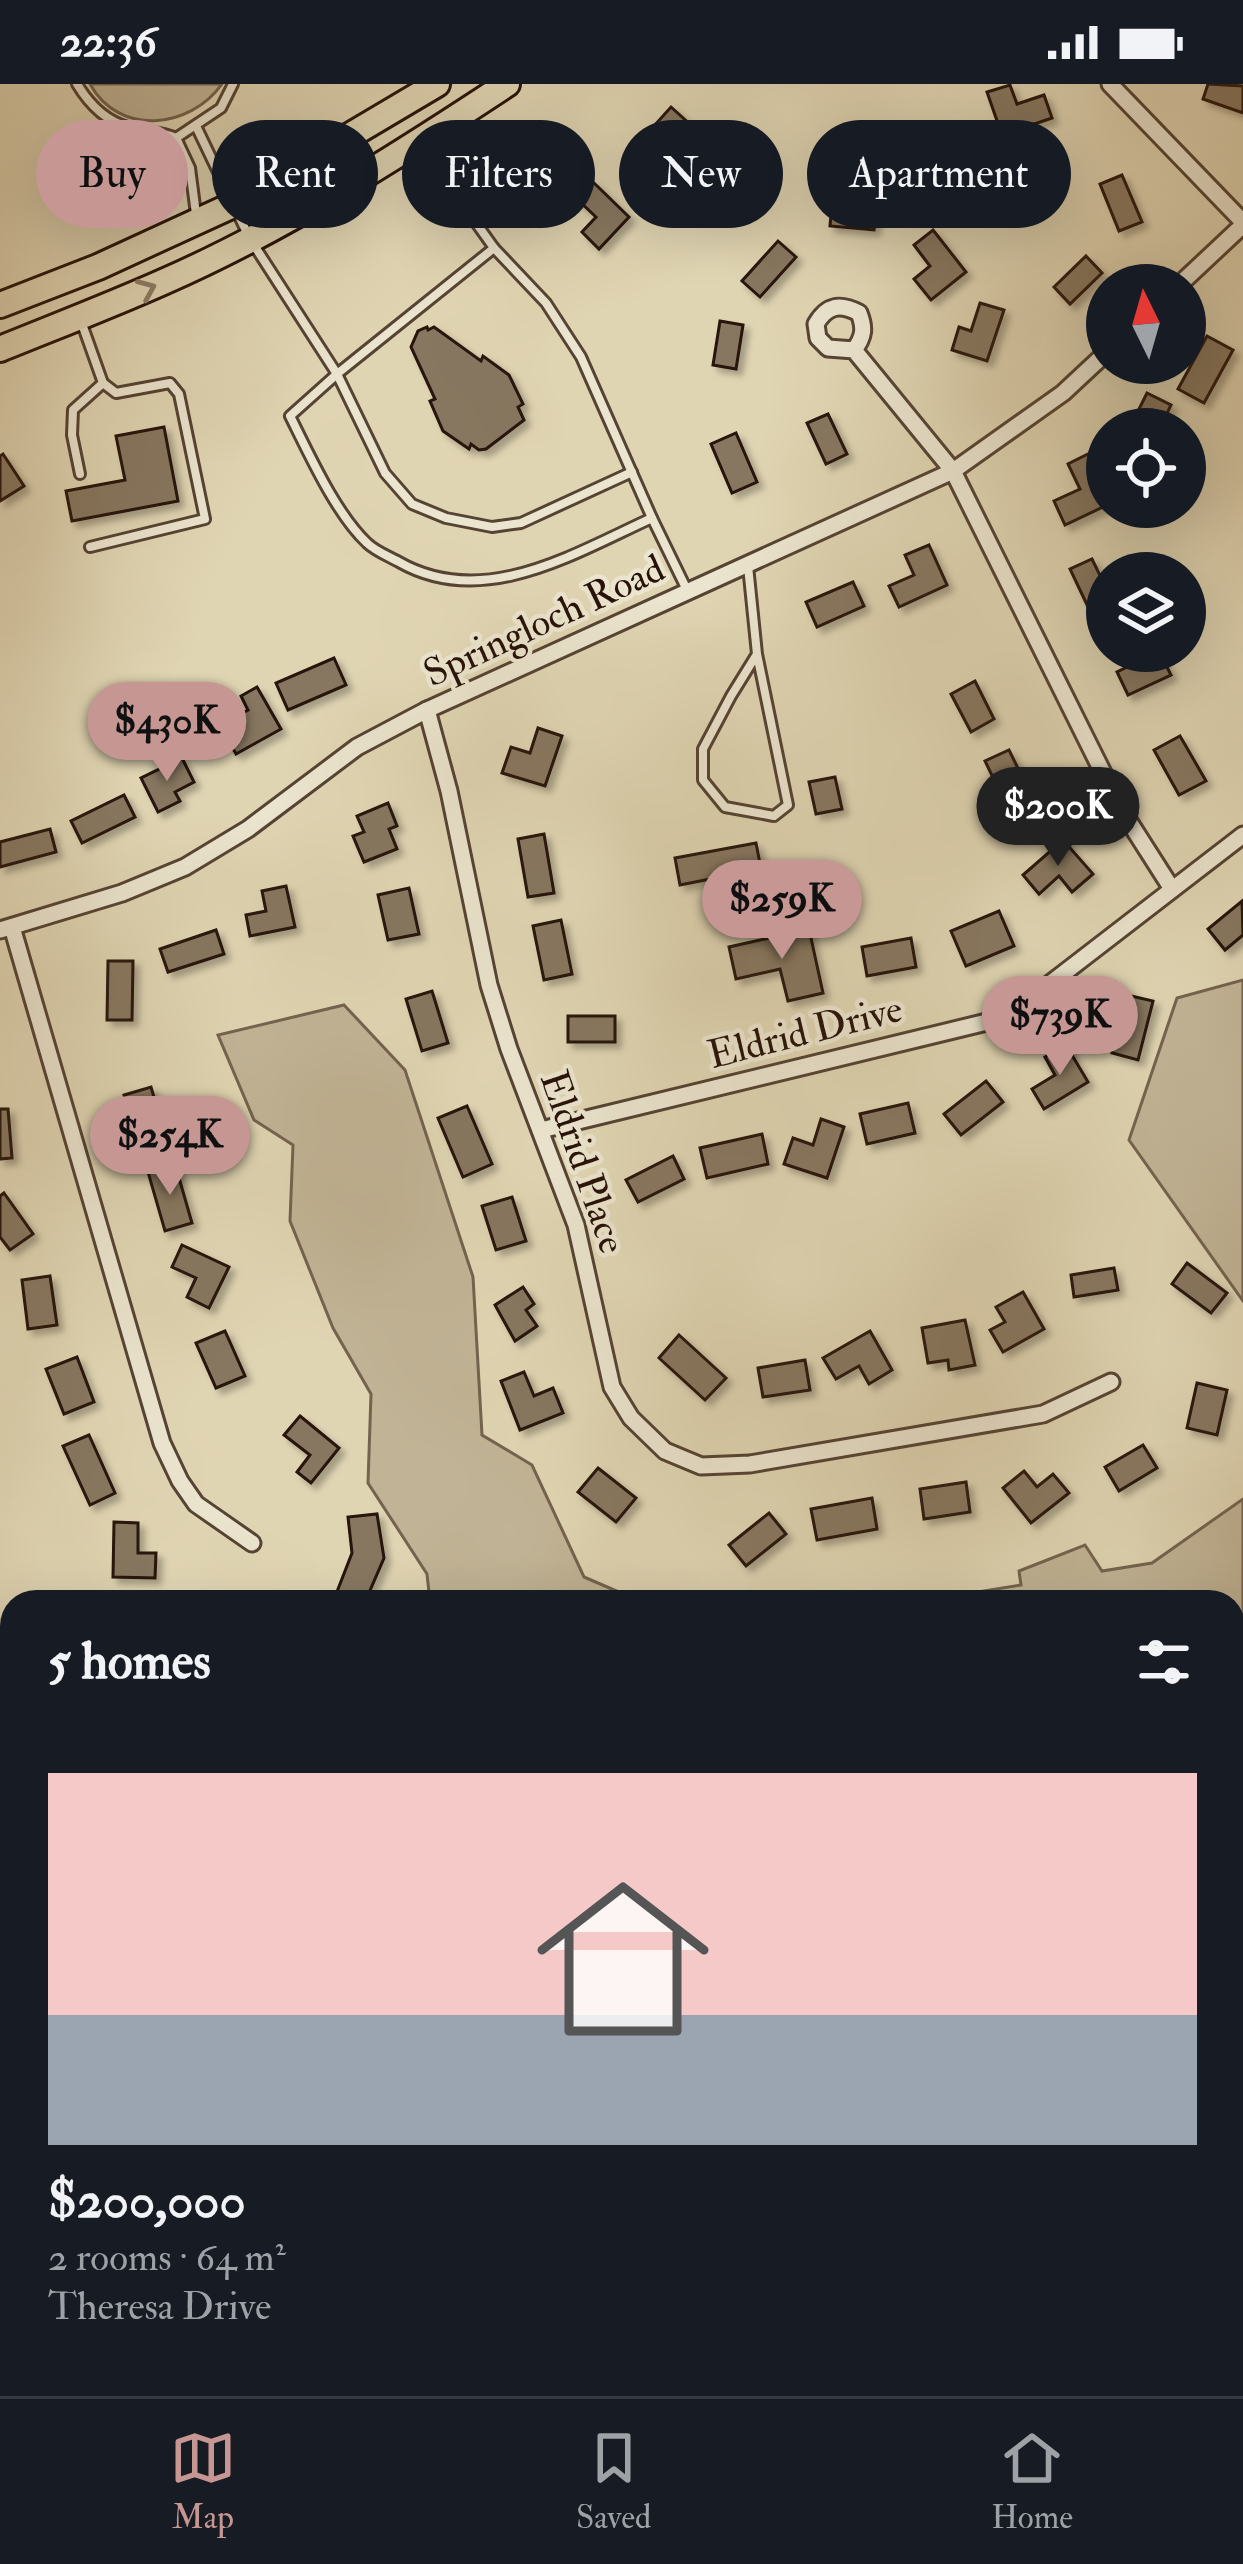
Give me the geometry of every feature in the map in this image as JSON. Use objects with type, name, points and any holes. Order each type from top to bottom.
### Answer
[{"type":"main road","points":[[376,120],[437,84]]},
{"type":"main road","points":[[451,120],[507,84]]},
{"type":"main road","points":[[0,350],[165,281],[250,239],[402,150]]},
{"type":"main road","points":[[0,305],[212,214]]},
{"type":"street","points":[[1110,84],[1243,224],[1201,264]]},
{"type":"street","points":[[854,350],[953,471],[1120,809],[1172,890]]},
{"type":"street","name":"Springloch Road","points":[[6,928],[122,893],[185,867],[248,829],[357,747],[427,710],[953,471],[1063,394],[1086,372]]},
{"type":"street","name":"Eldrid Place","points":[[427,710],[489,985],[576,1225],[612,1387],[631,1418],[665,1451],[701,1466],[751,1464],[1043,1414],[1111,1382]]},
{"type":"street","name":"Eldrid Drive","points":[[541,1130],[991,1021],[1038,993],[1243,836]]},
{"type":"street","points":[[6,928],[162,1443],[196,1504],[251,1544]]},
{"type":"lane","points":[[77,84],[99,112],[113,120]]},
{"type":"lane","points":[[188,131],[221,108],[232,84]]},
{"type":"lane","points":[[196,126],[212,160]]},
{"type":"lane","points":[[188,164],[197,221]]},
{"type":"lane","points":[[244,228],[338,374],[386,473],[412,504],[446,518],[492,527],[520,523],[632,472]]},
{"type":"lane","points":[[480,228],[546,303],[581,357],[688,592]]},
{"type":"lane","points":[[494,248],[290,416],[323,481],[367,544],[421,574],[479,582],[543,568],[652,518]]},
{"type":"lane","points":[[79,317],[104,383],[116,393],[170,383],[179,394],[205,519],[90,547]]},
{"type":"lane","points":[[80,474],[72,434],[74,410],[104,383]]},
{"type":"lane","points":[[748,564],[758,654],[788,805],[774,816],[725,807],[703,780],[703,749],[758,654]]},
{"type":"shaded area","points":[[90,84],[222,84],[192,110],[161,120],[136,119],[103,101]]},
{"type":"shaded area","points":[[1243,980],[1243,1301],[1129,1140],[1177,998]]},
{"type":"shaded area","points":[[344,1005],[405,1070],[473,1277],[482,1435],[532,1465],[584,1577],[614,1590],[429,1590],[427,1574],[368,1483],[371,1394],[333,1328],[290,1221],[293,1145],[254,1120],[218,1035]]},
{"type":"shaded area","points":[[1243,1499],[1243,1590],[990,1590],[1021,1585],[1019,1571],[1085,1545],[1102,1571],[1152,1563]]},
{"type":"building","points":[[1208,84],[1243,86],[1243,113],[1203,99]]},
{"type":"building","points":[[1010,85],[1017,104],[1044,95],[1052,118],[997,120],[987,92]]},
{"type":"building","points":[[671,107],[685,120],[659,120]]},
{"type":"building","points":[[1122,175],[1142,222],[1119,231],[1100,184]]},
{"type":"building","points":[[595,184],[619,207],[619,228],[599,249],[582,232],[595,228]]},
{"type":"building","points":[[933,230],[966,272],[931,300],[914,279],[930,266],[914,245]]},
{"type":"building","points":[[778,241],[796,257],[760,297],[742,281]]},
{"type":"building","points":[[1086,256],[1094,264],[1086,264],[1086,288],[1070,304],[1054,287]]},
{"type":"building","points":[[980,303],[1004,310],[987,361],[952,350],[959,327],[971,331]]},
{"type":"building","points":[[720,321],[743,325],[736,369],[713,365]]},
{"type":"building","points":[[427,327],[509,375],[523,404],[518,407],[524,420],[486,449],[471,444],[469,449],[443,431],[430,401],[435,399],[411,347],[418,331]]},
{"type":"building","points":[[1206,338],[1233,350],[1204,403],[1178,389],[1181,384],[1206,384]]},
{"type":"building","points":[[1147,393],[1171,405],[1170,408],[1140,408]]},
{"type":"building","points":[[828,414],[847,454],[826,464],[807,423]]},
{"type":"building","points":[[164,427],[178,501],[72,521],[66,491],[125,480],[116,436]]},
{"type":"building","points":[[736,433],[757,482],[732,493],[711,444]]},
{"type":"building","points":[[1086,455],[1086,515],[1065,525],[1054,501],[1080,489],[1068,464]]},
{"type":"building","points":[[0,456],[24,486],[0,501]]},
{"type":"building","points":[[929,545],[947,585],[899,607],[889,586],[914,575],[905,555]]},
{"type":"building","points":[[1086,562],[1086,603],[1070,569]]},
{"type":"building","points":[[853,582],[864,606],[817,627],[806,602]]},
{"type":"building","points":[[334,658],[346,685],[288,710],[276,683]]},
{"type":"building","points":[[1117,672],[1170,672],[1171,675],[1128,695]]},
{"type":"building","points":[[975,681],[994,719],[971,732],[951,694]]},
{"type":"building","points":[[257,687],[281,729],[236,754],[220,725],[248,710],[241,696]]},
{"type":"building","points":[[538,728],[562,736],[545,786],[502,773],[511,747],[530,753]]},
{"type":"building","points":[[1180,736],[1206,781],[1179,795],[1154,750]]},
{"type":"building","points":[[1009,750],[1033,799],[1009,811],[985,761]]},
{"type":"building","points":[[182,758],[194,782],[175,792],[180,801],[158,812],[141,778]]},
{"type":"building","points":[[835,777],[842,809],[816,814],[809,782]]},
{"type":"building","points":[[124,795],[135,817],[82,843],[71,821]]},
{"type":"building","points":[[388,803],[397,826],[389,829],[397,849],[364,862],[353,836],[364,832],[357,816]]},
{"type":"building","points":[[50,829],[56,852],[0,867],[0,842]]},
{"type":"building","points":[[544,834],[554,893],[528,897],[518,839]]},
{"type":"building","points":[[1063,840],[1093,874],[1072,892],[1059,876],[1039,894],[1023,875]]},
{"type":"building","points":[[756,843],[761,869],[680,885],[675,858]]},
{"type":"building","points":[[286,886],[295,927],[250,936],[246,915],[266,911],[262,891]]},
{"type":"building","points":[[409,888],[419,934],[388,940],[378,895]]},
{"type":"building","points":[[1242,901],[1243,935],[1225,950],[1208,929]]},
{"type":"building","points":[[999,911],[1014,946],[966,966],[951,931]]},
{"type":"building","points":[[561,920],[572,974],[544,980],[533,926]]},
{"type":"building","points":[[809,929],[823,993],[788,1001],[780,969],[736,979],[729,947]]},
{"type":"building","points":[[216,930],[224,954],[168,972],[160,949]]},
{"type":"building","points":[[911,938],[916,967],[867,976],[862,947]]},
{"type":"building","points":[[108,961],[133,961],[132,1020],[107,1020]]},
{"type":"building","points":[[432,991],[448,1043],[422,1051],[406,999]]},
{"type":"building","points":[[1127,995],[1153,1001],[1138,1060],[1112,1053]]},
{"type":"building","points":[[568,1016],[615,1016],[615,1042],[568,1042]]},
{"type":"building","points":[[1066,1045],[1088,1082],[1044,1109],[1032,1089],[1055,1075],[1045,1057]]},
{"type":"building","points":[[986,1081],[1003,1102],[961,1135],[944,1114]]},
{"type":"building","points":[[151,1087],[165,1135],[138,1143],[124,1095]]},
{"type":"building","points":[[908,1103],[915,1133],[867,1144],[860,1114]]},
{"type":"building","points":[[467,1106],[492,1164],[463,1177],[438,1118]]},
{"type":"building","points":[[0,1109],[8,1109],[12,1158],[0,1159]]},
{"type":"building","points":[[821,1119],[844,1127],[827,1178],[784,1164],[793,1138],[813,1145]]},
{"type":"building","points":[[762,1134],[768,1164],[707,1178],[700,1148]]},
{"type":"building","points":[[673,1156],[684,1179],[638,1202],[626,1180]]},
{"type":"building","points":[[175,1164],[192,1223],[165,1231],[148,1172]]},
{"type":"building","points":[[4,1193],[33,1234],[10,1250],[0,1237],[0,1196]]},
{"type":"building","points":[[512,1197],[526,1241],[496,1250],[482,1206]]},
{"type":"building","points":[[182,1245],[229,1267],[209,1308],[187,1297],[196,1278],[172,1267]]},
{"type":"building","points":[[1187,1263],[1227,1293],[1211,1313],[1172,1284]]},
{"type":"building","points":[[1114,1268],[1118,1290],[1074,1297],[1071,1275]]},
{"type":"building","points":[[50,1276],[57,1325],[28,1329],[22,1280]]},
{"type":"building","points":[[523,1287],[534,1304],[526,1310],[537,1326],[515,1341],[495,1305]]},
{"type":"building","points":[[1023,1292],[1044,1329],[1003,1352],[990,1330],[1005,1322],[996,1307]]},
{"type":"building","points":[[965,1320],[975,1365],[949,1370],[948,1360],[928,1363],[922,1328]]},
{"type":"building","points":[[225,1331],[245,1376],[216,1388],[196,1343]]},
{"type":"building","points":[[870,1331],[892,1370],[869,1384],[859,1366],[836,1379],[823,1358]]},
{"type":"building","points":[[679,1335],[726,1378],[705,1400],[659,1358]]},
{"type":"building","points":[[77,1357],[94,1402],[64,1414],[46,1369]]},
{"type":"building","points":[[805,1360],[810,1390],[763,1397],[758,1368]]},
{"type":"building","points":[[524,1372],[534,1396],[553,1388],[563,1413],[520,1430],[501,1381]]},
{"type":"building","points":[[1197,1383],[1227,1390],[1217,1435],[1187,1428]]},
{"type":"building","points":[[300,1416],[339,1448],[311,1483],[297,1472],[310,1455],[284,1435]]},
{"type":"building","points":[[89,1435],[115,1493],[90,1505],[63,1446]]},
{"type":"building","points":[[1143,1445],[1157,1468],[1119,1491],[1105,1467]]},
{"type":"building","points":[[598,1468],[636,1498],[616,1522],[578,1492]]},
{"type":"building","points":[[1024,1471],[1037,1487],[1053,1474],[1069,1493],[1031,1523],[1003,1488]]},
{"type":"building","points":[[966,1482],[970,1512],[924,1519],[920,1489]]},
{"type":"building","points":[[872,1498],[877,1529],[817,1540],[811,1509]]},
{"type":"building","points":[[769,1513],[786,1534],[746,1566],[729,1545]]},
{"type":"building","points":[[377,1514],[384,1558],[370,1590],[338,1590],[352,1553],[348,1517]]},
{"type":"building","points":[[114,1522],[138,1523],[138,1553],[156,1553],[155,1578],[113,1577]]}]
